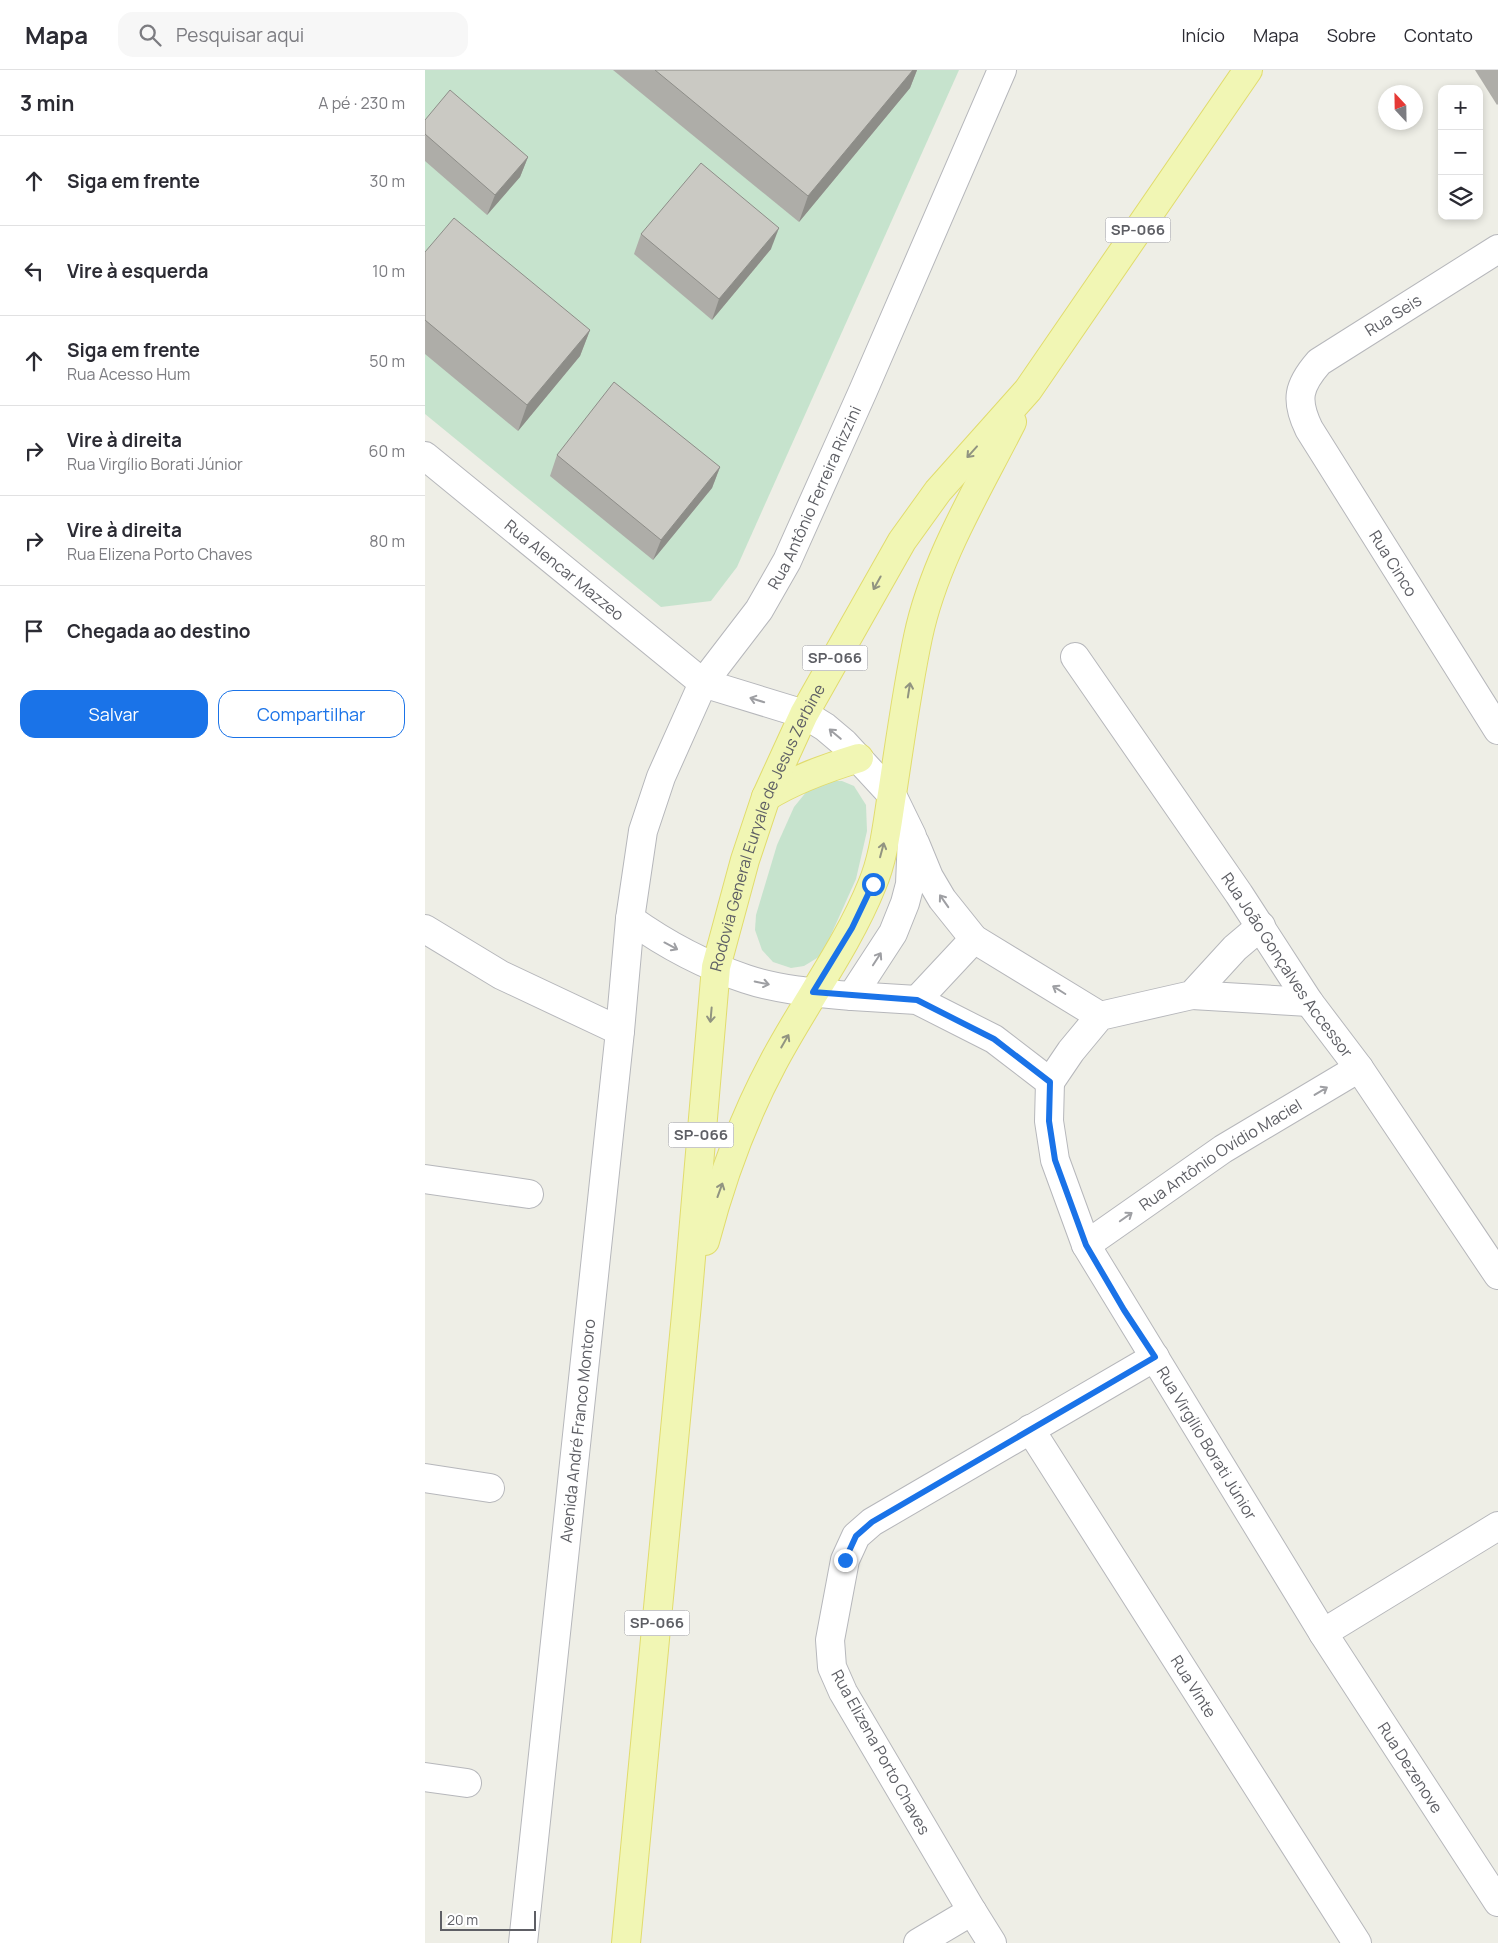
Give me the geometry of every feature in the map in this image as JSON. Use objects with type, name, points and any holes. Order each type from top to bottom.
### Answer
[{"type":"main road","name":"Rodovia General Euryale de Jesus Zerbine","points":[[626,1943],[687,1304],[716,967],[745,860],[766,797],[804,714],[901,541],[938,491],[1028,390],[1248,70]]},
{"type":"main road","name":"Rodovia General Euryale de Jesus Zerbine","points":[[687,1304],[714,1205],[737,1144],[772,1064],[852,928],[873,884],[885,838],[918,636],[933,585],[952,540],[1028,390]]},
{"type":"main road","points":[[766,797],[798,779],[859,758]]},
{"type":"street","name":"Rua Antônio Ferreira Rizzini","points":[[630,919],[643,831],[661,777],[703,683],[759,610],[787,561],[1002,70]]},
{"type":"street","name":"Rua Seis","points":[[1300,393],[1308,375],[1319,362],[1498,249]]},
{"type":"street","name":"Rua Cinco","points":[[1300,393],[1301,411],[1309,429],[1498,730]]},
{"type":"street","name":"Rua Alencar Mazzeo","points":[[425,456],[703,683]]},
{"type":"street","name":"Rua João Gonçalves Accessor","points":[[1075,657],[1261,926],[1309,1002],[1359,1068],[1498,1274]]},
{"type":"street","points":[[703,683],[804,714],[825,727],[845,743],[892,795],[929,877],[942,899],[974,939],[1100,1016]]},
{"type":"street","points":[[852,996],[893,933],[905,903],[911,876],[912,836]]},
{"type":"street","points":[[630,919],[657,939],[746,979],[813,992],[917,1000],[994,1039],[1050,1082],[1071,1051],[1100,1016],[1191,995],[1309,1002]]},
{"type":"street","name":"Avenida André Franco Montoro","points":[[523,1943],[620,1031],[630,919]]},
{"type":"street","points":[[1191,995],[1235,948],[1261,926]]},
{"type":"street","points":[[425,929],[501,975],[620,1031]]},
{"type":"street","points":[[917,1000],[974,939]]},
{"type":"street","name":"Rua Antônio Ovídio Maciel","points":[[1086,1245],[1223,1149],[1359,1068]]},
{"type":"street","name":"Rua Virgílio Borati Júnior","points":[[1050,1082],[1049,1121],[1055,1160],[1086,1245],[1323,1633]]},
{"type":"street","points":[[425,1179],[529,1194]]},
{"type":"street","name":"Rua Elizena Porto Chaves","points":[[992,1943],[843,1692],[831,1667],[830,1640],[845,1560],[856,1536],[872,1522],[1155,1357]]},
{"type":"street","name":"Rua Vinte","points":[[1030,1429],[1357,1943]]},
{"type":"street","points":[[425,1478],[490,1488]]},
{"type":"street","points":[[1323,1633],[1498,1526]]},
{"type":"street","name":"Rua Dezenove","points":[[1323,1633],[1498,1902]]},
{"type":"street","points":[[425,1777],[467,1783]]},
{"type":"street","points":[[918,1943],[972,1911]]},
{"type":"green space","points":[[425,70],[959,70],[737,567],[711,601],[661,607],[425,414]]},
{"type":"green space","points":[[824,781],[842,781],[854,786],[866,805],[867,831],[856,879],[822,955],[804,966],[791,968],[773,962],[762,950],[755,930],[756,915],[777,845],[794,807],[807,791]]},
{"type":"building","points":[[655,70],[913,70],[808,196]]},
{"type":"building","points":[[450,90],[528,157],[495,195],[425,134],[425,120]]},
{"type":"building","points":[[701,163],[779,228],[719,299],[641,234]]},
{"type":"building","points":[[454,218],[590,330],[527,405],[425,320],[425,252]]},
{"type":"building","points":[[614,382],[720,467],[661,540],[557,455]]},
{"type":"route","points":[[845,1560],[856,1536],[872,1522],[1155,1357],[1124,1310],[1086,1245],[1055,1160],[1049,1121],[1050,1082],[994,1039],[917,1000],[813,992],[852,928],[873,884]]}]
